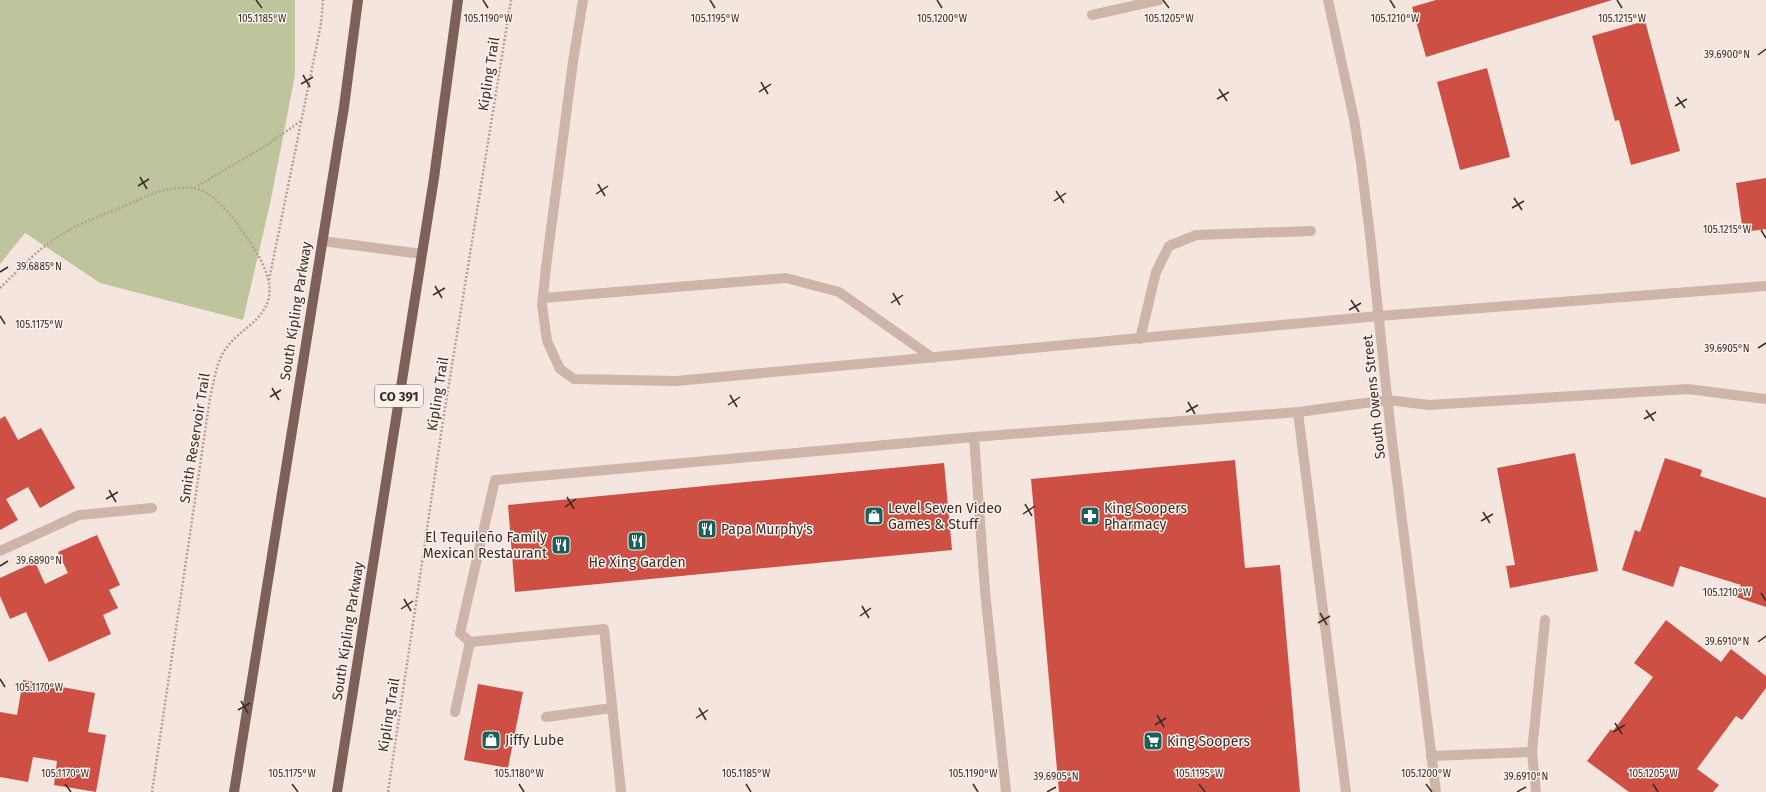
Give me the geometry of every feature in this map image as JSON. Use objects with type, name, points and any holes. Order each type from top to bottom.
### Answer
[{"type":"main road","name":"South Kipling Parkway","points":[[234,792],[344,107],[358,0]]},
{"type":"main road","name":"South Kipling Parkway","points":[[337,792],[422,254],[458,0]]},
{"type":"street","points":[[583,0],[560,159],[542,305],[547,341],[560,369],[574,379],[676,381],[1379,316],[1766,286]]},
{"type":"street","points":[[1092,15],[1159,0]]},
{"type":"street","name":"South Owens Street","points":[[1328,0],[1354,120],[1370,235],[1388,400],[1436,792]]},
{"type":"street","points":[[1140,339],[1156,272],[1169,246],[1196,235],[1311,231]]},
{"type":"street","points":[[322,241],[422,254]]},
{"type":"street","points":[[543,298],[786,278],[839,292],[933,358]]},
{"type":"street","points":[[621,792],[604,629],[470,642],[460,633],[495,480],[974,437],[1298,412],[1388,400],[1429,405],[1688,389],[1766,399]]},
{"type":"street","points":[[1298,412],[1346,792]]},
{"type":"street","points":[[974,437],[985,591],[1006,792]]},
{"type":"street","points":[[0,551],[79,515],[152,508]]},
{"type":"street","points":[[1536,792],[1532,752],[1545,620]]},
{"type":"street","points":[[455,712],[470,642]]},
{"type":"street","points":[[546,717],[612,708]]},
{"type":"street","points":[[1431,756],[1532,752]]},
{"type":"path","name":"Smith Reservoir Trail","points":[[152,792],[211,392],[217,367],[226,348],[239,334],[254,323],[265,309],[269,297],[269,281],[321,24],[323,0]]},
{"type":"path","name":"Kipling Trail","points":[[388,792],[445,413],[511,0]]},
{"type":"path","points":[[194,188],[265,146],[301,121]]},
{"type":"path","points":[[0,288],[48,243],[63,234],[149,196],[170,189],[194,188],[207,194],[225,208],[230,214],[248,239],[269,281]]},
{"type":"green space","points":[[0,0],[295,0],[295,75],[270,204],[243,320],[100,283],[25,233],[0,264]]},
{"type":"building","points":[[1436,0],[1612,0],[1426,57],[1412,7]]},
{"type":"building","points":[[1645,21],[1680,151],[1631,165],[1619,120],[1615,121],[1592,36]]},
{"type":"building","points":[[1487,68],[1510,157],[1460,170],[1437,82]]},
{"type":"building","points":[[1766,178],[1766,229],[1743,232],[1736,183]]},
{"type":"building","points":[[5,416],[18,440],[41,428],[75,488],[40,508],[28,487],[6,499],[18,520],[0,530],[0,419]]},
{"type":"building","points":[[1575,453],[1598,571],[1510,588],[1506,566],[1515,565],[1497,468]]},
{"type":"building","points":[[1665,458],[1702,470],[1700,476],[1766,498],[1766,607],[1736,597],[1741,585],[1680,566],[1673,587],[1622,570],[1635,530],[1640,532]]},
{"type":"building","points":[[1235,460],[1245,568],[1280,565],[1300,792],[1059,792],[1031,479]]},
{"type":"building","points":[[944,463],[952,550],[515,592],[508,505]]},
{"type":"building","points":[[97,535],[120,585],[109,590],[118,608],[103,615],[111,634],[49,662],[26,612],[10,619],[0,596],[0,578],[35,562],[45,584],[68,573],[58,552]]},
{"type":"building","points":[[1666,620],[1721,662],[1731,649],[1766,676],[1766,688],[1742,720],[1736,716],[1697,769],[1719,785],[1713,792],[1629,792],[1587,761],[1611,729],[1613,731],[1653,677],[1634,663]]},
{"type":"building","points":[[23,680],[95,693],[88,732],[106,735],[96,792],[54,785],[57,761],[33,757],[28,782],[0,777],[0,712],[17,715]]},
{"type":"building","name":"Jiffy Lube","points":[[478,684],[523,692],[508,768],[464,760]]},
{"type":"place","name":"Level Seven Video Games & Stuff","points":[[874,516]]},
{"type":"place","name":"King Soopers Pharmacy","points":[[1090,516]]},
{"type":"place","name":"Papa Murphy's","points":[[707,529]]},
{"type":"place","name":"He Xing Garden","points":[[637,541]]},
{"type":"place","name":"El Tequileño Family Mexican Restaurant","points":[[561,545]]},
{"type":"place","name":"Jiffy Lube","points":[[491,740]]},
{"type":"place","name":"King Soopers","points":[[1153,741]]}]
